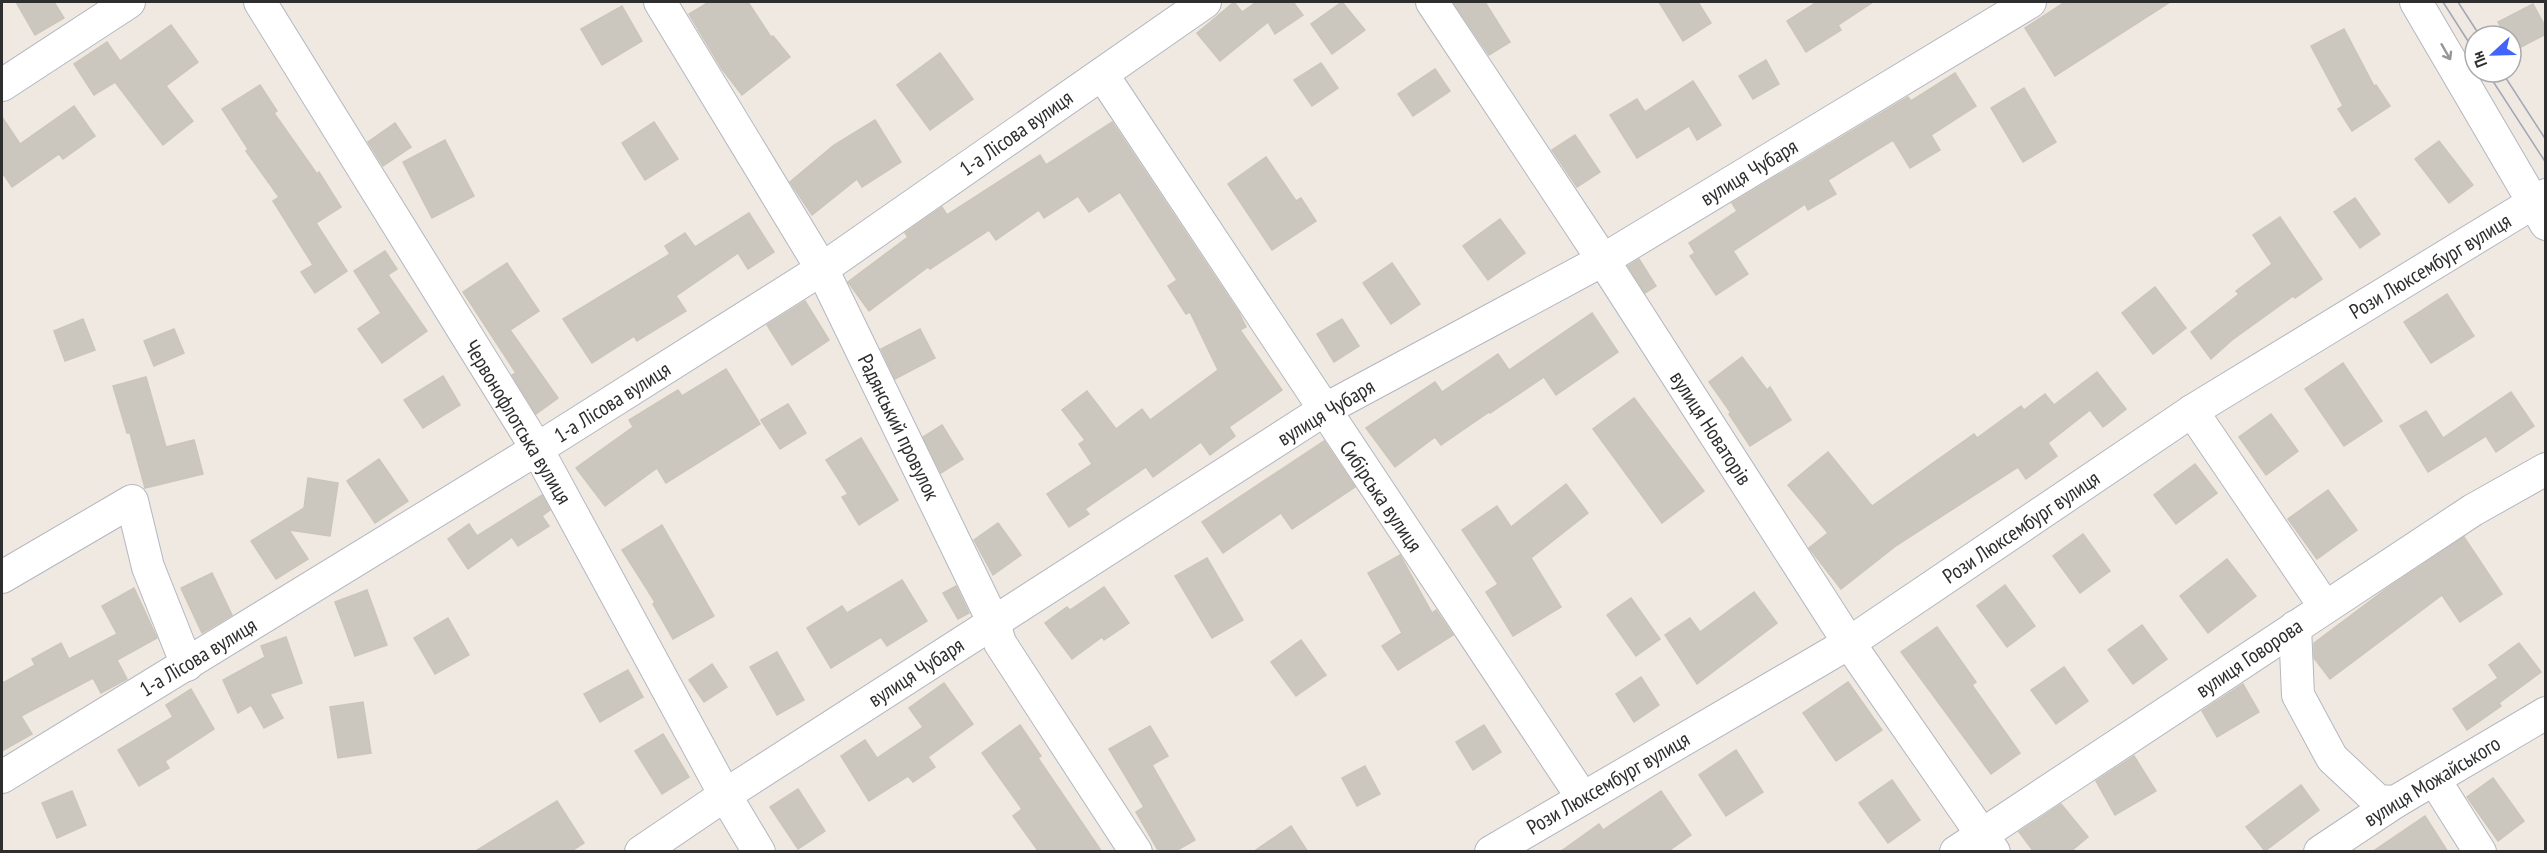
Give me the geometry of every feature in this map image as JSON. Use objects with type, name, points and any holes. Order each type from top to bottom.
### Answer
[{"type":"street","points":[[2,86],[129,2]]},
{"type":"street","name":"Червонофлотська вулиця","points":[[260,2],[537,449],[725,795],[759,852]]},
{"type":"street","name":"Радянський провулок","points":[[660,2],[822,269],[994,622],[1000,644],[1136,852]]},
{"type":"street","name":"1-а Лісова вулиця","points":[[2,777],[537,449],[822,269],[1205,2]]},
{"type":"street","name":"вулиця Новаторів","points":[[1432,2],[1603,260],[1849,644],[1989,843]]},
{"type":"street","name":"вулиця Чубаря","points":[[641,852],[725,795],[1324,410],[1603,260],[2030,2]]},
{"type":"street","points":[[2416,2],[2541,207]]},
{"type":"street","name":"Сибірська вулиця","points":[[1102,74],[1582,797]]},
{"type":"street","name":"Рози Люксембург вулиця","points":[[1491,852],[1582,797],[1849,644],[2192,411],[2541,207]]},
{"type":"street","points":[[2192,411],[2325,608]]},
{"type":"street","name":"вулиця Говорова","points":[[1956,852],[1989,843],[2295,627],[2473,510],[2546,469]]},
{"type":"street","points":[[2,577],[132,501],[148,567],[187,664]]},
{"type":"street","points":[[2295,627],[2298,694],[2332,758],[2379,801],[2395,802]]},
{"type":"street","name":"вулиця Можайського","points":[[2320,852],[2395,802],[2546,712]]},
{"type":"street","points":[[2434,779],[2480,852]]},
{"type":"building","points":[[16,2],[54,2],[64,18],[35,35]]},
{"type":"building","points":[[709,2],[748,2],[771,37],[773,36],[790,57],[742,95],[722,69],[689,14]]},
{"type":"building","points":[[1234,2],[1242,12],[1255,3],[1253,2],[1293,2],[1303,15],[1275,34],[1268,22],[1220,61],[1197,33]]},
{"type":"building","points":[[1342,2],[1365,30],[1332,54],[1311,24]]},
{"type":"building","points":[[1453,2],[1485,2],[1510,42],[1489,55]]},
{"type":"building","points":[[1659,2],[1698,2],[1711,23],[1683,41]]},
{"type":"building","points":[[1817,2],[1873,2],[1838,25],[1841,30],[1806,52],[1787,21]]},
{"type":"building","points":[[2065,2],[2170,2],[2055,76],[2025,28]]},
{"type":"building","points":[[2533,4],[2546,28],[2546,34],[2523,46],[2523,24],[2499,24],[2498,22]]},
{"type":"building","points":[[622,6],[642,41],[602,65],[581,29]]},
{"type":"building","points":[[171,25],[198,62],[166,86],[193,121],[163,145],[115,82],[94,95],[74,64],[107,42],[120,61]]},
{"type":"building","points":[[2344,29],[2374,86],[2376,85],[2390,106],[2352,131],[2338,109],[2343,106],[2311,46]]},
{"type":"building","points":[[940,53],[973,99],[930,130],[897,85]]},
{"type":"building","points":[[1766,60],[1779,84],[1753,99],[1739,76]]},
{"type":"building","points":[[1321,63],[1338,88],[1312,106],[1294,80]]},
{"type":"building","points":[[1435,69],[1450,91],[1413,116],[1398,94]]},
{"type":"building","points":[[1955,73],[1976,106],[1931,135],[1940,150],[1910,168],[1893,140],[1828,180],[1836,194],[1808,210],[1805,204],[1733,251],[1748,274],[1716,295],[1690,256],[1695,253],[1689,243],[1737,211],[1732,203],[1908,97],[1911,101]]},
{"type":"building","points":[[1693,81],[1721,125],[1697,140],[1689,126],[1637,158],[1610,115],[1637,99],[1645,112]]},
{"type":"building","points":[[260,85],[277,111],[274,113],[317,174],[319,172],[341,207],[316,223],[347,271],[315,293],[301,272],[313,265],[273,201],[279,197],[246,151],[248,149],[222,109]]},
{"type":"building","points":[[2024,88],[2056,142],[2023,162],[1991,108]]},
{"type":"building","points":[[74,106],[95,136],[63,159],[59,154],[12,187],[2,172],[2,117],[20,144]]},
{"type":"building","points":[[875,120],[901,162],[862,187],[857,179],[812,215],[790,182],[834,145]]},
{"type":"building","points":[[654,122],[678,159],[645,180],[622,143]]},
{"type":"building","points":[[1112,122],[1239,313],[1246,327],[1240,330],[1282,390],[1229,427],[1235,436],[1210,455],[1201,442],[1153,477],[1146,467],[1085,509],[1089,514],[1069,527],[1047,494],[1092,464],[1079,444],[1085,440],[1062,410],[1087,391],[1116,429],[1142,409],[1150,420],[1218,370],[1190,312],[1186,314],[1168,286],[1177,280],[1120,192],[1089,212],[1078,196],[1044,218],[1039,210],[996,240],[989,230],[930,269],[928,267],[869,311],[848,282],[908,237],[905,233],[942,207],[947,215],[1040,155],[1046,165]]},
{"type":"building","points":[[395,123],[411,147],[383,166],[368,142]]},
{"type":"building","points":[[1575,135],[1600,172],[1577,187],[1552,150]]},
{"type":"building","points":[[445,140],[474,196],[432,218],[403,162]]},
{"type":"building","points":[[2439,141],[2473,185],[2449,203],[2415,159]]},
{"type":"building","points":[[1266,157],[1296,201],[1301,198],[1316,221],[1272,250],[1228,184]]},
{"type":"building","points":[[2355,198],[2380,234],[2360,248],[2334,212]]},
{"type":"building","points":[[749,213],[774,252],[748,269],[738,253],[676,296],[686,311],[637,341],[634,336],[592,363],[563,319],[670,254],[665,246],[685,233],[695,247]]},
{"type":"building","points":[[2280,217],[2322,279],[2295,298],[2293,296],[2232,340],[2211,359],[2191,332],[2239,294],[2236,291],[2272,264],[2253,235]]},
{"type":"building","points":[[1500,219],[1525,253],[1488,280],[1463,246]]},
{"type":"building","points":[[385,251],[397,269],[388,275],[427,331],[382,363],[358,329],[381,313],[354,271]]},
{"type":"building","points":[[1639,259],[1656,286],[1645,293],[1628,266]]},
{"type":"building","points":[[507,263],[539,311],[510,330],[558,398],[536,414],[512,375],[516,373],[463,292]]},
{"type":"building","points":[[1392,263],[1420,304],[1391,324],[1363,283]]},
{"type":"building","points":[[2155,287],[2186,328],[2153,354],[2122,313]]},
{"type":"building","points":[[2447,294],[2474,336],[2431,363],[2404,322]]},
{"type":"building","points":[[805,301],[829,340],[792,365],[767,325]]},
{"type":"building","points":[[1592,313],[1618,352],[1556,395],[1544,377],[1441,445],[1435,437],[1395,467],[1366,428],[1435,382],[1442,392],[1498,354],[1509,370]]},
{"type":"building","points":[[83,319],[95,350],[65,361],[54,331]]},
{"type":"building","points":[[1342,319],[1359,346],[1334,362],[1317,334]]},
{"type":"building","points":[[174,329],[184,353],[154,366],[144,341]]},
{"type":"building","points":[[920,329],[935,358],[895,379],[881,349]]},
{"type":"building","points":[[1742,357],[1767,390],[1770,387],[1791,420],[1750,446],[1729,414],[1731,413],[1709,382]]},
{"type":"building","points":[[2343,363],[2382,421],[2344,446],[2305,389]]},
{"type":"building","points":[[726,369],[760,424],[666,483],[657,468],[605,506],[576,468],[633,427],[629,420],[678,390],[682,396]]},
{"type":"building","points":[[2097,372],[2126,409],[2103,427],[2090,410],[2048,443],[2057,456],[2026,479],[2018,467],[1897,545],[1841,589],[1809,548],[1828,533],[1788,485],[1828,452],[1872,506],[1974,434],[1977,438],[2021,406],[2024,410],[2045,394],[2054,405]]},
{"type":"building","points":[[443,376],[460,405],[423,428],[404,400]]},
{"type":"building","points":[[146,377],[166,447],[194,440],[203,474],[145,488],[130,433],[127,433],[113,386]]},
{"type":"building","points":[[2511,392],[2534,426],[2496,452],[2486,436],[2428,472],[2400,426],[2426,411],[2443,438]]},
{"type":"building","points":[[1634,398],[1704,491],[1662,523],[1593,429]]},
{"type":"building","points":[[788,404],[806,433],[780,449],[761,420]]},
{"type":"building","points":[[2271,414],[2298,451],[2266,475],[2239,437]]},
{"type":"building","points":[[942,425],[963,459],[941,473],[923,437]]},
{"type":"building","points":[[861,438],[898,500],[859,525],[842,497],[848,494],[826,460]]},
{"type":"building","points":[[1324,441],[1355,487],[1292,529],[1281,513],[1223,553],[1202,522]]},
{"type":"building","points":[[379,459],[408,501],[375,523],[347,481]]},
{"type":"building","points":[[2195,464],[2217,493],[2176,524],[2154,495]]},
{"type":"building","points":[[308,478],[338,483],[330,536],[289,530],[308,559],[276,579],[251,541],[304,508]]},
{"type":"building","points":[[1566,484],[1588,513],[1531,558],[1561,607],[1513,636],[1486,592],[1498,584],[1462,530],[1497,506],[1511,527]]},
{"type":"building","points":[[2328,490],[2357,530],[2317,559],[2288,519]]},
{"type":"building","points":[[542,495],[550,510],[542,516],[549,526],[518,546],[512,537],[468,569],[448,539],[469,524],[477,536]]},
{"type":"building","points":[[998,523],[1021,555],[993,575],[974,540]]},
{"type":"building","points":[[662,525],[714,616],[673,639],[653,604],[655,602],[622,550]]},
{"type":"building","points":[[2083,534],[2110,571],[2080,593],[2053,556]]},
{"type":"building","points":[[2464,537],[2502,594],[2460,622],[2442,595],[2330,679],[2314,658],[2314,643],[2386,589]]},
{"type":"building","points":[[1400,555],[1432,613],[1436,610],[1453,635],[1398,670],[1382,646],[1402,633],[1368,573]]},
{"type":"building","points":[[1207,558],[1243,620],[1212,638],[1175,576]]},
{"type":"building","points":[[2227,559],[2256,596],[2208,633],[2180,596]]},
{"type":"building","points":[[212,573],[232,615],[202,633],[181,588]]},
{"type":"building","points":[[902,580],[927,621],[887,646],[881,637],[831,668],[807,628],[842,606],[847,613]]},
{"type":"building","points":[[2005,585],[2035,626],[2007,647],[1977,606]]},
{"type":"building","points":[[956,586],[969,613],[958,619],[943,593]]},
{"type":"building","points":[[1104,587],[1129,623],[1104,640],[1102,637],[1072,659],[1045,623],[1067,607],[1070,610]]},
{"type":"building","points":[[134,588],[157,638],[117,660],[127,679],[101,693],[93,678],[21,716],[32,734],[2,751],[2,680],[3,683],[35,665],[32,659],[61,643],[69,659],[117,634],[102,606]]},
{"type":"building","points":[[367,590],[387,645],[355,656],[335,602]]},
{"type":"building","points":[[1754,592],[1777,623],[1697,684],[1665,635],[1690,618],[1700,632]]},
{"type":"building","points":[[1631,598],[1660,639],[1636,656],[1607,615]]},
{"type":"building","points":[[448,618],[469,655],[435,674],[414,638]]},
{"type":"building","points":[[2142,625],[2167,659],[2133,684],[2108,650]]},
{"type":"building","points":[[1937,627],[1976,682],[1972,685],[2020,753],[1991,774],[1901,652]]},
{"type":"building","points":[[286,637],[302,683],[270,694],[283,718],[264,728],[251,705],[238,713],[223,680],[265,657],[261,646]]},
{"type":"building","points":[[1301,640],[1326,675],[1296,696],[1271,662]]},
{"type":"building","points":[[2519,643],[2541,672],[2499,703],[2501,706],[2467,730],[2453,709],[2498,678],[2489,665]]},
{"type":"building","points":[[777,652],[804,700],[777,715],[750,667]]},
{"type":"building","points":[[712,664],[727,687],[704,702],[689,680]]},
{"type":"building","points":[[2064,667],[2088,701],[2056,724],[2031,690]]},
{"type":"building","points":[[628,670],[643,697],[600,722],[584,694]]},
{"type":"building","points":[[1641,677],[1659,705],[1634,722],[1616,694]]},
{"type":"building","points":[[1848,682],[1882,730],[1836,761],[1803,713]]},
{"type":"building","points":[[944,683],[973,724],[928,757],[935,767],[913,782],[908,776],[869,801],[841,756],[865,740],[877,758],[923,727],[909,708]]},
{"type":"building","points":[[2243,684],[2259,712],[2217,737],[2202,711]]},
{"type":"building","points":[[191,689],[214,729],[165,761],[169,768],[139,786],[118,750],[173,717],[166,705]]},
{"type":"building","points":[[363,702],[371,753],[338,758],[330,707]]},
{"type":"building","points":[[1020,725],[1041,756],[1038,758],[1102,852],[1039,852],[1013,816],[1022,809],[982,753]]},
{"type":"building","points":[[1484,725],[1501,752],[1473,770],[1456,742]]},
{"type":"building","points":[[1150,726],[1168,756],[1152,765],[1195,840],[1174,852],[1159,852],[1136,812],[1144,807],[1109,749]]},
{"type":"building","points":[[663,734],[689,777],[662,794],[635,751]]},
{"type":"building","points":[[1736,750],[1763,792],[1726,816],[1699,775]]},
{"type":"building","points":[[2134,756],[2156,791],[2115,815],[2096,781]]},
{"type":"building","points":[[1365,766],[1380,794],[1357,806],[1342,778]]},
{"type":"building","points":[[2493,778],[2524,821],[2498,841],[2467,797]]},
{"type":"building","points":[[1892,780],[1920,820],[1888,843],[1859,803]]},
{"type":"building","points":[[2301,785],[2319,810],[2265,851],[2246,827]]},
{"type":"building","points":[[798,789],[825,831],[798,849],[770,807]]},
{"type":"building","points":[[72,791],[86,825],[57,838],[42,803]]},
{"type":"building","points":[[1661,791],[1691,835],[1667,852],[1560,852],[1599,824],[1603,830]]},
{"type":"building","points":[[557,801],[584,843],[570,852],[474,852]]},
{"type":"building","points":[[2061,804],[2088,837],[2070,852],[2034,852],[2019,832]]},
{"type":"building","points":[[2425,816],[2448,852],[2372,852]]},
{"type":"building","points":[[1291,826],[1308,852],[1253,852]]},
{"type":"tram line","points":[[2443,2],[2463,33]]},
{"type":"tram line","points":[[2458,2],[2472,24]]},
{"type":"tram line","points":[[2495,84],[2546,163]]},
{"type":"tram line","points":[[2510,84],[2546,140]]}]
